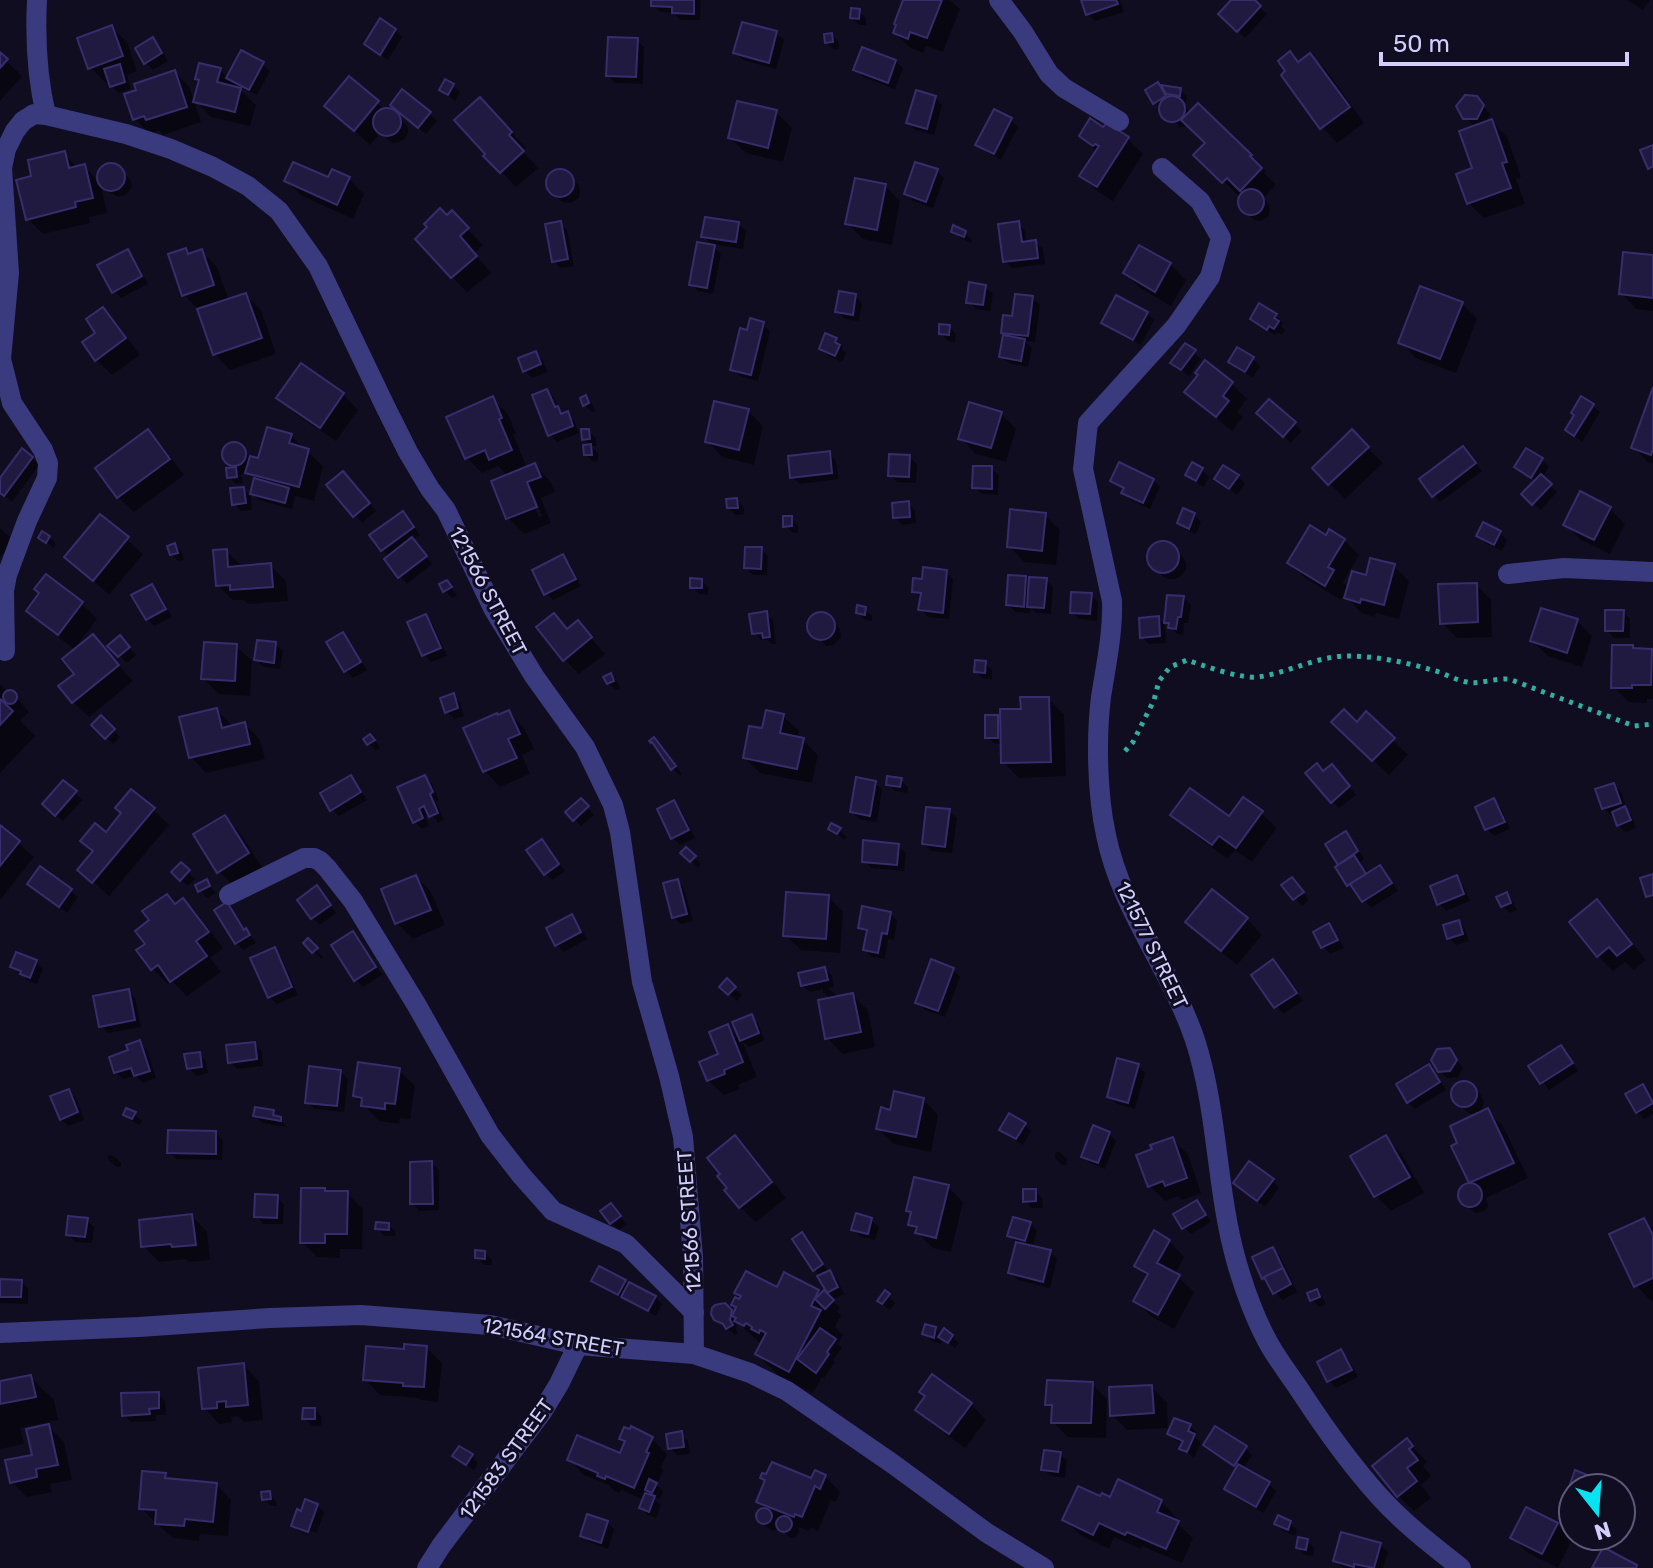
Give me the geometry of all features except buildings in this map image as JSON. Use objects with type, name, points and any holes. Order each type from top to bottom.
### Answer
[{"type":"street","points":[[5,651],[4,591],[7,575],[47,478],[48,463],[43,450],[12,403],[1,359],[9,273],[2,168],[6,149],[23,121],[34,114],[46,115],[35,36],[37,0]]},
{"type":"street","points":[[999,0],[1049,74],[1064,88],[1119,121]]},
{"type":"street","name":"121566 STREET","points":[[46,115],[126,134],[185,155],[248,186],[279,211],[318,266],[391,418],[423,477],[446,510],[493,608],[534,676],[585,747],[613,805],[620,832],[642,982],[683,1137],[693,1257],[694,1354]]},
{"type":"street","name":"121577 STREET","points":[[1162,168],[1200,201],[1221,238],[1210,277],[1176,326],[1088,423],[1083,469],[1112,601],[1113,619],[1101,700],[1099,771],[1106,835],[1141,931],[1181,1003],[1207,1081],[1225,1208],[1236,1260],[1251,1305],[1269,1344],[1356,1470],[1381,1499],[1461,1568]]},
{"type":"street","points":[[1508,574],[1564,568],[1653,572]]},
{"type":"street","points":[[229,895],[304,858],[320,861],[353,901],[490,1135],[521,1175],[553,1211],[626,1244],[694,1312]]},
{"type":"street","name":"121564 STREET","points":[[0,1333],[361,1315],[490,1325],[578,1345],[694,1354],[750,1373],[787,1391],[987,1533],[1044,1568]]},
{"type":"street","name":"121583 STREET","points":[[427,1568],[542,1412],[578,1345]]},
{"type":"path","points":[[1099,771],[1117,759],[1133,742],[1154,700],[1159,681],[1170,667],[1187,660],[1254,678],[1346,656],[1389,660],[1467,682],[1509,679],[1634,726],[1653,724]]}]
